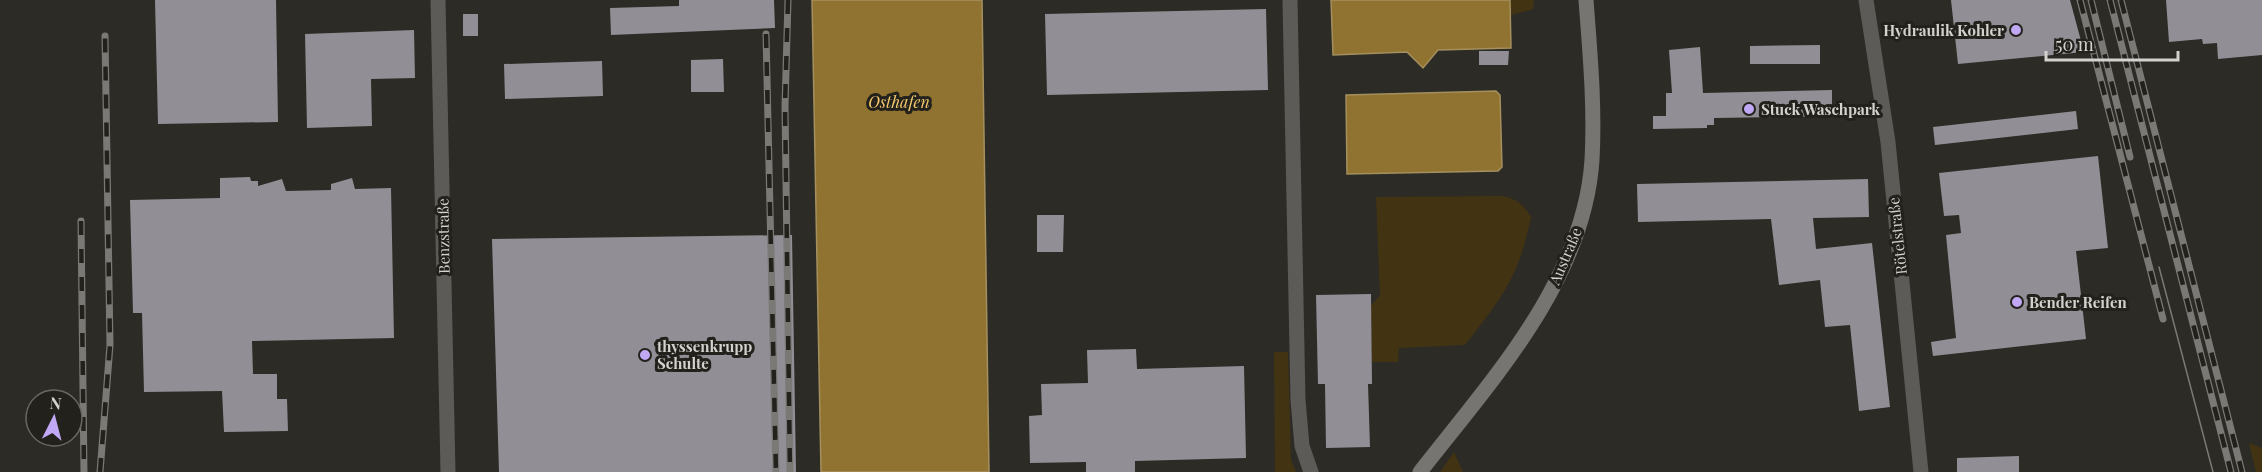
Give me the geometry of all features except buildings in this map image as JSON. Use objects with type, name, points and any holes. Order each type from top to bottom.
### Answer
[{"type":"main road","name":"Austraße","points":[[1420,472],[1532,323],[1566,260],[1579,225],[1592,162],[1592,90],[1586,0]]},
{"type":"street","name":"Benzstraße","points":[[438,0],[448,472]]},
{"type":"street","points":[[1290,0],[1298,400],[1302,446],[1311,472]]},
{"type":"street","name":"Rötelstraße","points":[[1867,0],[1888,142],[1921,472]]},
{"type":"shaded area","points":[[1510,0],[1534,0],[1533,9],[1511,15]]},
{"type":"shaded area","points":[[1501,196],[1519,202],[1531,217],[1521,256],[1507,286],[1490,313],[1465,345],[1399,348],[1398,362],[1372,362],[1371,306],[1380,295],[1376,197]]},
{"type":"shaded area","points":[[1274,352],[1288,352],[1291,460],[1296,472],[1275,472]]},
{"type":"shaded area","points":[[2249,443],[2262,448],[2262,472],[2256,472]]},
{"type":"shaded area","points":[[1454,452],[1463,472],[1440,472]]},
{"type":"water","name":"Osthafen","points":[[812,0],[982,0],[989,472],[821,472]]},
{"type":"water","points":[[1331,0],[1510,0],[1511,48],[1438,50],[1423,68],[1407,52],[1333,55]]},
{"type":"water","points":[[1496,91],[1500,95],[1502,167],[1498,171],[1347,174],[1346,95]]},
{"type":"tram line","points":[[2159,267],[2213,472]]},
{"type":"railway","points":[[788,0],[785,106],[790,472]]},
{"type":"railway","points":[[2080,0],[2163,319]]},
{"type":"railway","points":[[2091,0],[2130,157]]},
{"type":"railway","points":[[2110,0],[2231,472]]},
{"type":"railway","points":[[2121,0],[2242,472]]},
{"type":"railway","points":[[766,34],[776,472]]},
{"type":"railway","points":[[100,472],[110,345],[105,36]]},
{"type":"railway","points":[[81,221],[84,472]]},
{"type":"place","name":"Hydraulik Kohler","points":[[2016,30]]},
{"type":"place","name":"Stuck Waschpark","points":[[1749,109]]},
{"type":"place","name":"Bender Reifen","points":[[2017,302]]},
{"type":"place","name":"thyssenkrupp Schulte","points":[[645,355]]}]
